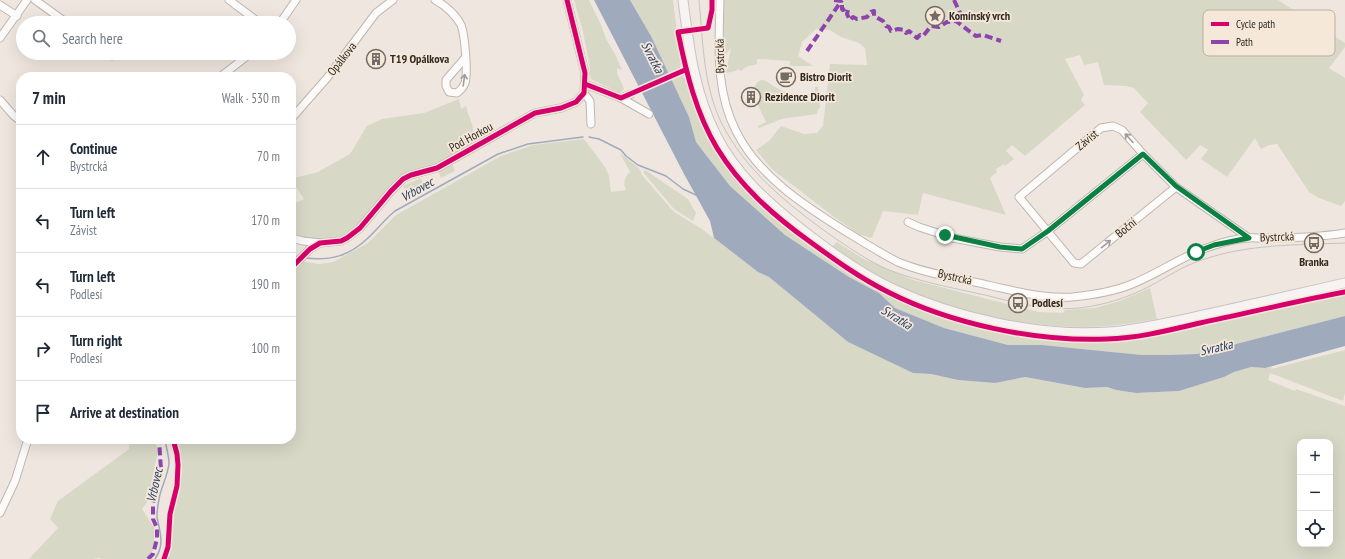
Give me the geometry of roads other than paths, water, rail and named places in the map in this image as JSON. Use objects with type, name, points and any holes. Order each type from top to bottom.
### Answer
[{"type":"main road","points":[[683,0],[695,82],[704,111],[716,137],[732,162],[750,184],[782,214],[853,266],[891,288],[932,305],[976,319],[1020,327],[1065,332],[1108,332],[1153,326],[1345,283]]},
{"type":"street","points":[[0,5],[17,16],[27,0]]},
{"type":"street","points":[[35,0],[57,16]]},
{"type":"street","points":[[229,0],[251,16]]},
{"type":"street","points":[[285,16],[296,0]]},
{"type":"street","name":"Opálkova","points":[[296,113],[322,84],[376,13],[393,0]]},
{"type":"street","points":[[435,0],[441,3],[460,23],[464,34],[465,58],[465,81],[463,88],[457,93],[448,92],[446,80],[465,58]]},
{"type":"street","points":[[567,0],[585,73],[584,93],[590,101],[591,124]]},
{"type":"street","name":"Bystrcká","points":[[720,0],[721,89],[724,103],[742,142],[756,160],[776,181],[798,199],[827,220],[899,262],[925,270],[1027,294],[1049,297],[1073,297],[1094,294],[1131,285],[1196,252],[1214,245],[1249,238],[1345,233]]},
{"type":"street","points":[[0,38],[16,17]]},
{"type":"street","points":[[226,72],[242,60]]},
{"type":"street","points":[[585,84],[621,98],[649,114]]},
{"type":"street","name":"Pod Horkou","points":[[296,239],[320,243],[341,241],[347,238],[360,228],[390,191],[403,179],[411,175],[437,168],[535,113],[562,108],[576,102],[584,93]]},
{"type":"street","points":[[621,98],[631,94]]},
{"type":"street","points":[[0,100],[16,117]]},
{"type":"street","name":"Závist","points":[[1048,231],[1019,196],[1101,128],[1113,126],[1118,128],[1176,186],[1249,238]]},
{"type":"street","points":[[908,222],[953,238],[1022,249],[1048,231],[1143,154]]},
{"type":"street","name":"Boční","points":[[1048,231],[1074,263],[1081,264],[1176,186]]},
{"type":"street","points":[[301,258],[320,243]]},
{"type":"street","points":[[0,513],[15,481],[26,444]]},
{"type":"water","name":"Svratka","points":[[594,0],[630,0],[651,36],[689,117],[696,142],[730,186],[785,235],[849,277],[879,293],[895,308],[944,328],[1008,345],[1042,345],[1142,355],[1197,354],[1345,316],[1345,346],[1265,368],[1251,367],[1179,391],[1136,393],[1107,387],[1085,388],[1025,377],[995,383],[958,380],[931,374],[913,373],[848,342],[769,277],[758,272],[714,238],[710,221]]},
{"type":"waterway","name":"Vrbovec","points":[[305,258],[323,259],[347,253],[368,238],[395,211],[498,154],[528,144],[583,137]]},
{"type":"waterway","name":"Vrbovec","points":[[589,137],[599,139],[621,150],[638,165],[666,176],[683,189],[696,195]]},
{"type":"waterway","name":"Vrbovec","points":[[155,559],[161,543],[157,517],[158,503],[169,463],[166,444]]},
{"type":"tram line","points":[[699,0],[707,78],[715,108],[721,122],[742,155],[754,170],[782,198],[797,210],[851,249],[889,270],[925,281],[1020,303],[1067,309],[1107,303],[1133,294],[1188,265],[1219,255],[1272,246],[1345,243]]},
{"type":"place","name":"Komínský vrch","points":[[935,16]]},
{"type":"place","name":"T19 Opálkova","points":[[376,59]]},
{"type":"place","name":"Bistro Diorit","points":[[786,77]]},
{"type":"place","name":"Rezidence Diorit","points":[[751,97]]},
{"type":"place","name":"Branka","points":[[1314,243]]},
{"type":"place","name":"Podlesí","points":[[1018,303]]}]
